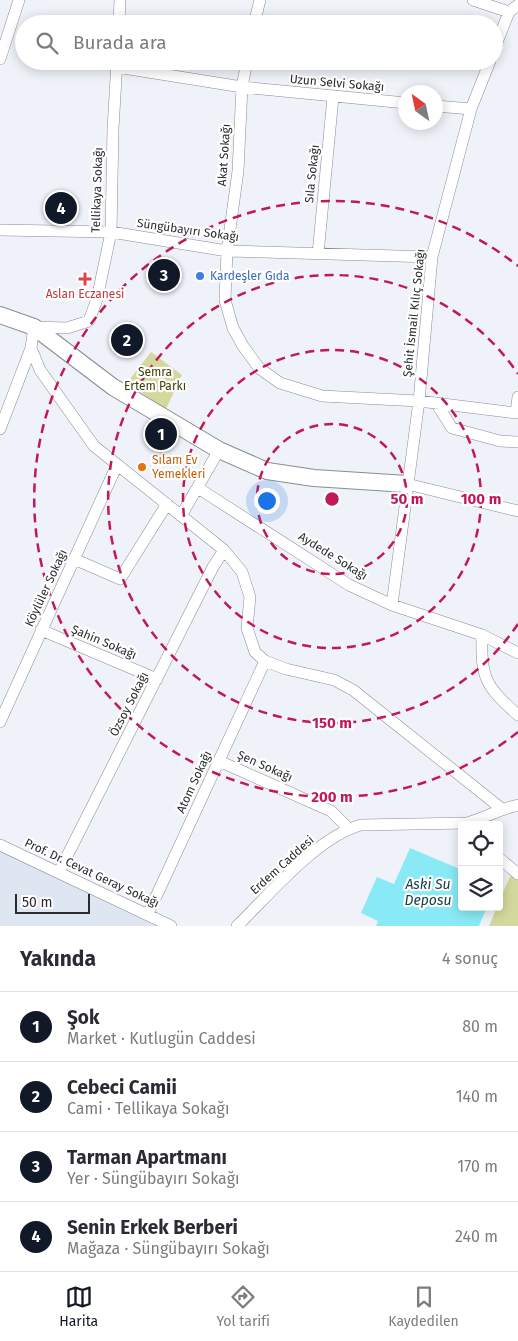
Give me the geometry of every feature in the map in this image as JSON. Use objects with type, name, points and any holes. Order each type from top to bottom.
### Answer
[{"type":"street","points":[[0,59],[19,0]]},
{"type":"street","points":[[119,15],[120,0]]},
{"type":"street","points":[[256,15],[260,0]]},
{"type":"street","points":[[473,0],[513,9],[503,31]]},
{"type":"street","name":"Tellikaya Sokağı","points":[[34,328],[67,328],[89,321],[97,299],[111,232],[113,129],[117,70]]},
{"type":"street","name":"Uzun Selvi Sokağı","points":[[153,70],[242,87],[398,102]]},
{"type":"street","name":"Akat Sokağı","points":[[245,70],[238,171],[227,251],[225,300],[234,328],[243,346],[259,368],[280,383],[322,396],[419,401]]},
{"type":"street","name":"Şehit İsmail Kılıç Sokağı","points":[[392,605],[419,401],[432,257],[471,109],[486,70]]},
{"type":"street","name":"Sıla Sokağı","points":[[318,254],[333,97]]},
{"type":"street","points":[[443,107],[471,109]]},
{"type":"street","name":"Süngübayırı Sokağı","points":[[0,230],[111,232],[227,251],[432,257]]},
{"type":"street","points":[[0,315],[34,328],[113,387],[218,450],[267,471],[314,478],[407,484],[518,511]]},
{"type":"street","points":[[0,428],[31,348],[34,328]]},
{"type":"street","points":[[31,348],[40,370],[94,446],[224,550],[242,572],[250,597],[247,628],[255,652],[265,661],[286,669],[334,680],[353,690],[502,810]]},
{"type":"street","points":[[419,401],[516,414],[518,397]]},
{"type":"street","points":[[436,403],[452,428],[500,441],[518,442]]},
{"type":"street","points":[[181,516],[218,450]]},
{"type":"street","name":"Köylüler Sokağı","points":[[0,722],[117,465]]},
{"type":"street","name":"Aydede Sokağı","points":[[198,488],[349,585],[392,605],[482,635],[518,653]]},
{"type":"street","points":[[74,559],[120,579],[167,504]]},
{"type":"street","name":"Özsoy Sokağı","points":[[59,872],[213,567],[224,550]]},
{"type":"street","name":"Şahin Sokağı","points":[[41,630],[157,679]]},
{"type":"street","points":[[482,635],[484,674],[489,685],[503,702],[518,715]]},
{"type":"street","name":"Atom Sokağı","points":[[148,914],[265,661]]},
{"type":"street","name":"Şen Sokağı","points":[[219,761],[331,811],[349,829]]},
{"type":"street","points":[[476,821],[518,805]]},
{"type":"street","points":[[349,829],[371,825],[458,824]]},
{"type":"street","name":"Erdem Caddesi","points":[[237,926],[310,856],[349,829]]},
{"type":"street","name":"Prof. Dr. Cevat Geray Sokağı","points":[[0,845],[171,926]]},
{"type":"street","points":[[503,861],[518,874]]},
{"type":"shaded area","points":[[0,845],[171,926],[0,926]]},
{"type":"green space","name":"Semra Ertem Parkı","points":[[151,352],[182,375],[166,409],[127,383]]},
{"type":"green space","points":[[513,870],[518,874],[518,926],[489,926],[495,911],[503,911],[503,892]]},
{"type":"water","name":"Aski Su Deposu","points":[[410,848],[458,868],[458,911],[485,911],[479,926],[376,926],[378,921],[361,913],[377,877],[394,884]]},
{"type":"place","name":"Senin Erkek Berberi","points":[[61,208]]},
{"type":"place","name":"Tarman Apartmanı","points":[[164,275]]},
{"type":"place","name":"Kardeşler Gıda","points":[[200,276]]},
{"type":"place","name":"Aslan Eczanesi","points":[[85,279]]},
{"type":"place","name":"Cebeci Camii","points":[[127,340]]},
{"type":"place","name":"Şok","points":[[161,434]]},
{"type":"place","name":"Sılam Ev Yemekleri","points":[[142,467]]}]
